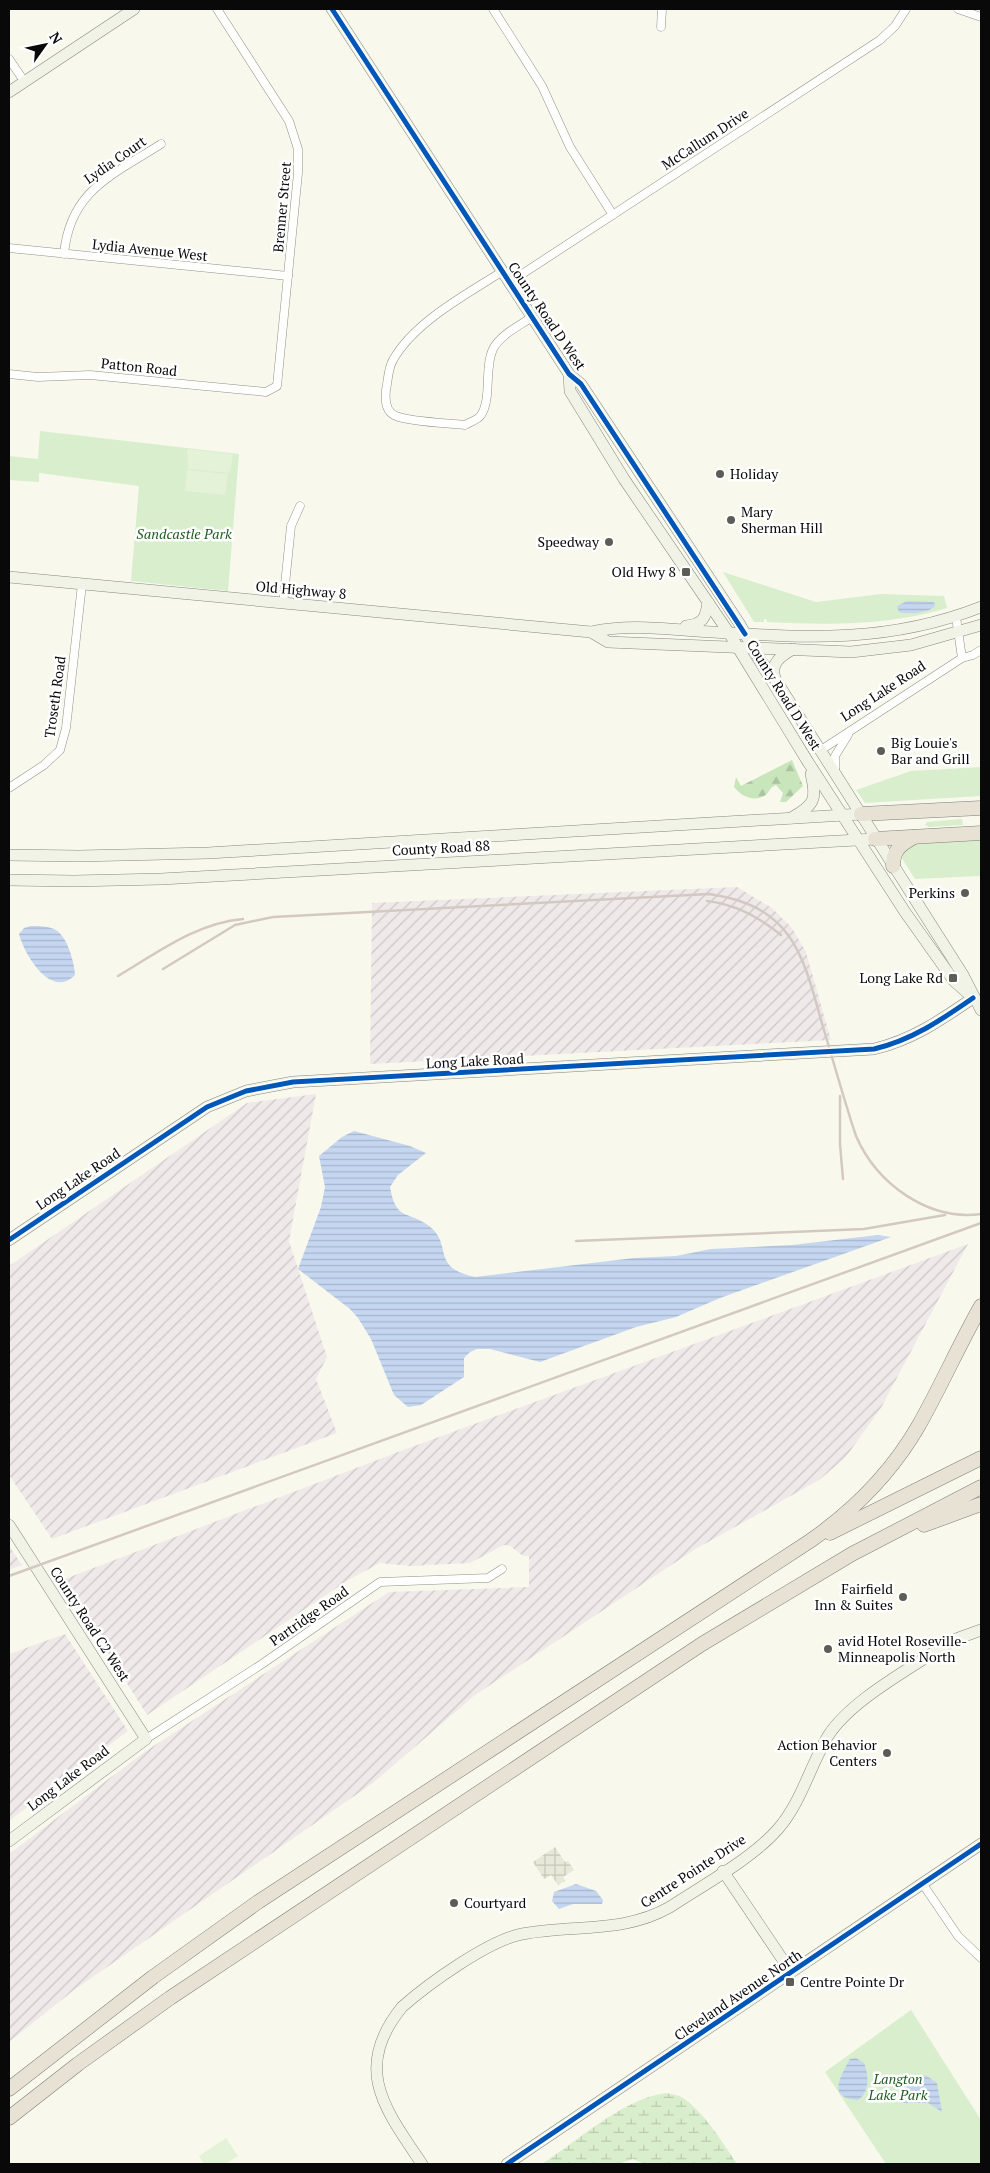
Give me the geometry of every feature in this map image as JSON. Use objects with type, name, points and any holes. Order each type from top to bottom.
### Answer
[{"type":"highway","points":[[861,814],[981,808]]},
{"type":"highway","points":[[875,838],[981,833]]},
{"type":"highway","points":[[893,866],[893,855],[900,846],[916,836]]},
{"type":"highway","points":[[9,2089],[153,1977],[258,1902],[794,1552],[844,1514],[866,1494],[896,1459],[922,1420],[981,1306]]},
{"type":"highway","points":[[794,1552],[981,1458]]},
{"type":"highway","points":[[9,2118],[78,2064],[177,1992],[677,1660],[810,1578],[894,1531],[981,1487]]},
{"type":"highway","points":[[810,1578],[936,1519],[981,1504]]},
{"type":"street","points":[[9,92],[134,9]]},
{"type":"street","name":"Brenner Street","points":[[217,9],[283,110],[298,149],[298,173],[279,382],[274,390],[266,392]]},
{"type":"street","name":"County Road D West","points":[[332,9],[569,374],[581,384],[746,634],[963,976],[981,1010]]},
{"type":"street","points":[[493,9],[542,86],[570,146],[613,215]]},
{"type":"street","points":[[661,27],[662,9]]},
{"type":"street","name":"McCallum Drive","points":[[510,282],[880,40],[896,26],[906,9]]},
{"type":"street","points":[[958,9],[981,16]]},
{"type":"street","points":[[9,60],[24,82]]},
{"type":"street","name":"Lydia Court","points":[[64,254],[70,221],[84,197],[101,183],[161,144]]},
{"type":"street","name":"Lydia Avenue West","points":[[9,248],[288,276]]},
{"type":"street","points":[[503,271],[424,324],[405,342],[392,362],[385,397],[387,409],[395,416],[406,418],[464,424],[474,421],[481,416],[484,407],[490,358],[494,347],[505,336],[532,317]]},
{"type":"street","name":"Patton Road","points":[[9,374],[38,376],[90,375],[266,392]]},
{"type":"street","name":"County Road D West","points":[[569,374],[570,390],[574,398],[650,518],[738,648],[904,912],[954,981],[973,998]]},
{"type":"street","points":[[283,604],[291,526],[300,506]]},
{"type":"street","name":"Old Highway 8","points":[[9,577],[591,632],[612,628],[672,628],[728,633],[839,638],[895,632],[956,617],[981,608]]},
{"type":"street","name":"Troseth Road","points":[[9,788],[44,765],[60,750],[66,728],[82,584]]},
{"type":"street","points":[[672,628],[700,624],[704,620],[708,602]]},
{"type":"street","points":[[956,617],[962,658]]},
{"type":"street","name":"Old Highway 8","points":[[591,632],[608,642],[844,652],[882,650],[911,645],[981,625]]},
{"type":"street","points":[[777,682],[774,676],[776,663],[780,656],[793,649]]},
{"type":"street","name":"Long Lake Road","points":[[821,750],[962,658],[973,655],[981,650]]},
{"type":"street","points":[[834,773],[835,756],[843,741],[854,728]]},
{"type":"street","points":[[788,819],[803,811],[814,799],[815,787],[808,762]]},
{"type":"street","name":"County Road 88","points":[[9,855],[79,856],[208,853],[861,814]]},
{"type":"street","name":"County Road 88","points":[[9,880],[161,879],[875,838]]},
{"type":"street","name":"Long Lake Road","points":[[9,1240],[207,1107],[246,1091],[293,1082],[874,1049],[891,1045],[922,1032],[973,998]]},
{"type":"street","name":"County Road C2 West","points":[[9,1525],[146,1738]]},
{"type":"street","name":"Partridge Road","points":[[146,1738],[262,1664],[380,1582],[488,1578],[502,1569]]},
{"type":"street","name":"Centre Pointe Drive","points":[[422,2164],[386,2109],[378,2086],[378,2057],[381,2043],[389,2024],[402,2006],[480,1951],[506,1938],[536,1932],[614,1927],[642,1921],[670,1907],[756,1849],[778,1829],[794,1805],[829,1735],[849,1711],[942,1647],[956,1639],[981,1630]]},
{"type":"street","name":"Long Lake Road","points":[[9,1841],[146,1738]]},
{"type":"street","name":"Cleveland Avenue North","points":[[507,2164],[981,1844]]},
{"type":"street","points":[[723,1871],[791,1972]]},
{"type":"street","points":[[922,1884],[958,1936],[981,1958]]},
{"type":"shaded area","points":[[737,887],[772,908],[792,928],[806,952],[831,1040],[370,1064],[372,903]]},
{"type":"shaded area","points":[[316,1094],[289,1241],[327,1357],[316,1379],[337,1433],[52,1539],[9,1475],[9,1266],[247,1103]]},
{"type":"shaded area","points":[[968,1244],[881,1408],[845,1458],[819,1480],[694,1550],[475,1695],[373,1783],[74,1990],[9,2042],[9,1854],[143,1753],[389,1592],[529,1587],[529,1556],[523,1556],[510,1546],[504,1545],[470,1563],[410,1566],[380,1563],[350,1579],[147,1715],[62,1580],[406,1449]]},
{"type":"shaded area","points":[[9,1546],[22,1565],[9,1570]]},
{"type":"shaded area","points":[[65,1634],[128,1731],[9,1821],[9,1654]]},
{"type":"shaded area","points":[[555,1847],[565,1862],[568,1861],[574,1870],[563,1877],[565,1881],[558,1885],[551,1875],[544,1879],[533,1862]]},
{"type":"green space","name":"Sandcastle Park","points":[[40,431],[239,454],[228,591],[131,581],[139,486],[39,473],[39,482],[9,480],[9,456],[38,459]]},
{"type":"green space","points":[[187,449],[233,454],[230,473],[188,469]]},
{"type":"green space","points":[[187,470],[228,474],[225,495],[185,491]]},
{"type":"green space","points":[[723,572],[816,602],[881,594],[944,596],[947,608],[902,618],[857,623],[790,623],[767,622],[764,619],[764,622],[754,622]]},
{"type":"green space","points":[[792,760],[803,786],[786,802],[780,802],[783,793],[776,785],[760,798],[744,795],[734,787],[736,777],[741,786]]},
{"type":"green space","points":[[981,767],[981,796],[865,803],[856,790],[911,771]]},
{"type":"green space","points":[[962,819],[963,825],[929,827],[925,825],[927,822]]},
{"type":"green space","points":[[981,840],[981,876],[915,879],[899,854],[910,844]]},
{"type":"green space","name":"Langton Lake Park","points":[[911,2010],[981,2120],[981,2164],[886,2164],[825,2072]]},
{"type":"green space","points":[[665,2093],[677,2095],[691,2104],[713,2128],[737,2164],[644,2164],[633,2159],[619,2164],[542,2164],[617,2112],[649,2097]]},
{"type":"green space","points":[[226,2138],[238,2156],[225,2164],[204,2164],[199,2156]]},
{"type":"water","points":[[907,601],[934,602],[935,606],[918,613],[899,612],[897,606]]},
{"type":"water","points":[[31,926],[50,928],[60,934],[70,951],[75,975],[66,981],[57,982],[48,978],[40,971],[26,952],[19,934],[24,928]]},
{"type":"water","points":[[354,1131],[410,1146],[426,1153],[398,1175],[390,1187],[396,1206],[399,1211],[422,1221],[436,1233],[444,1255],[452,1267],[461,1273],[475,1277],[634,1258],[676,1256],[711,1249],[792,1245],[878,1235],[891,1237],[720,1298],[676,1317],[636,1327],[540,1362],[490,1349],[477,1349],[470,1352],[464,1358],[464,1377],[421,1405],[408,1407],[394,1395],[371,1339],[358,1318],[350,1309],[298,1269],[321,1207],[325,1187],[319,1156],[342,1137]]},
{"type":"water","points":[[576,1884],[596,1891],[603,1900],[602,1904],[573,1904],[559,1909],[552,1901],[554,1892]]},
{"type":"water","points":[[856,2058],[864,2063],[867,2073],[865,2093],[858,2100],[848,2098],[839,2091],[843,2072],[850,2059]]},
{"type":"water","points":[[917,2074],[927,2076],[937,2083],[942,2112],[928,2103],[899,2103],[908,2081]]},
{"type":"railway","points":[[163,969],[235,925],[273,917],[709,894],[737,900],[760,910],[777,923],[790,938],[801,957],[856,1136],[865,1153],[877,1169],[906,1196],[924,1205],[942,1212],[961,1215],[981,1214]]},
{"type":"railway","points":[[707,901],[728,905],[747,912],[781,935]]},
{"type":"railway","points":[[118,976],[162,949],[193,933],[209,926],[243,919]]},
{"type":"railway","points":[[840,1096],[840,1144],[843,1179]]},
{"type":"railway","points":[[576,1241],[864,1229],[945,1215]]},
{"type":"railway","points":[[9,1576],[981,1223]]},
{"type":"cycle path","points":[[332,9],[569,374],[581,384],[745,634]]},
{"type":"cycle path","points":[[9,1240],[207,1107],[246,1091],[293,1082],[874,1049],[914,1035],[973,998]]},
{"type":"cycle path","points":[[507,2164],[981,1844]]},
{"type":"place","name":"Holiday","points":[[720,474]]},
{"type":"place","name":"Mary Sherman Hill","points":[[731,520]]},
{"type":"place","name":"Speedway","points":[[609,542]]},
{"type":"place","name":"Old Hwy 8","points":[[686,572]]},
{"type":"place","name":"Big Louie's Bar and Grill","points":[[881,751]]},
{"type":"place","name":"Perkins","points":[[965,893]]},
{"type":"place","name":"Long Lake Rd","points":[[953,978]]},
{"type":"place","name":"Fairfield Inn & Suites","points":[[903,1597]]},
{"type":"place","name":"avid Hotel Roseville- Minneapolis North","points":[[828,1649]]},
{"type":"place","name":"Action Behavior Centers","points":[[887,1753]]},
{"type":"place","name":"Courtyard","points":[[454,1903]]},
{"type":"place","name":"Centre Pointe Dr","points":[[790,1982]]}]
